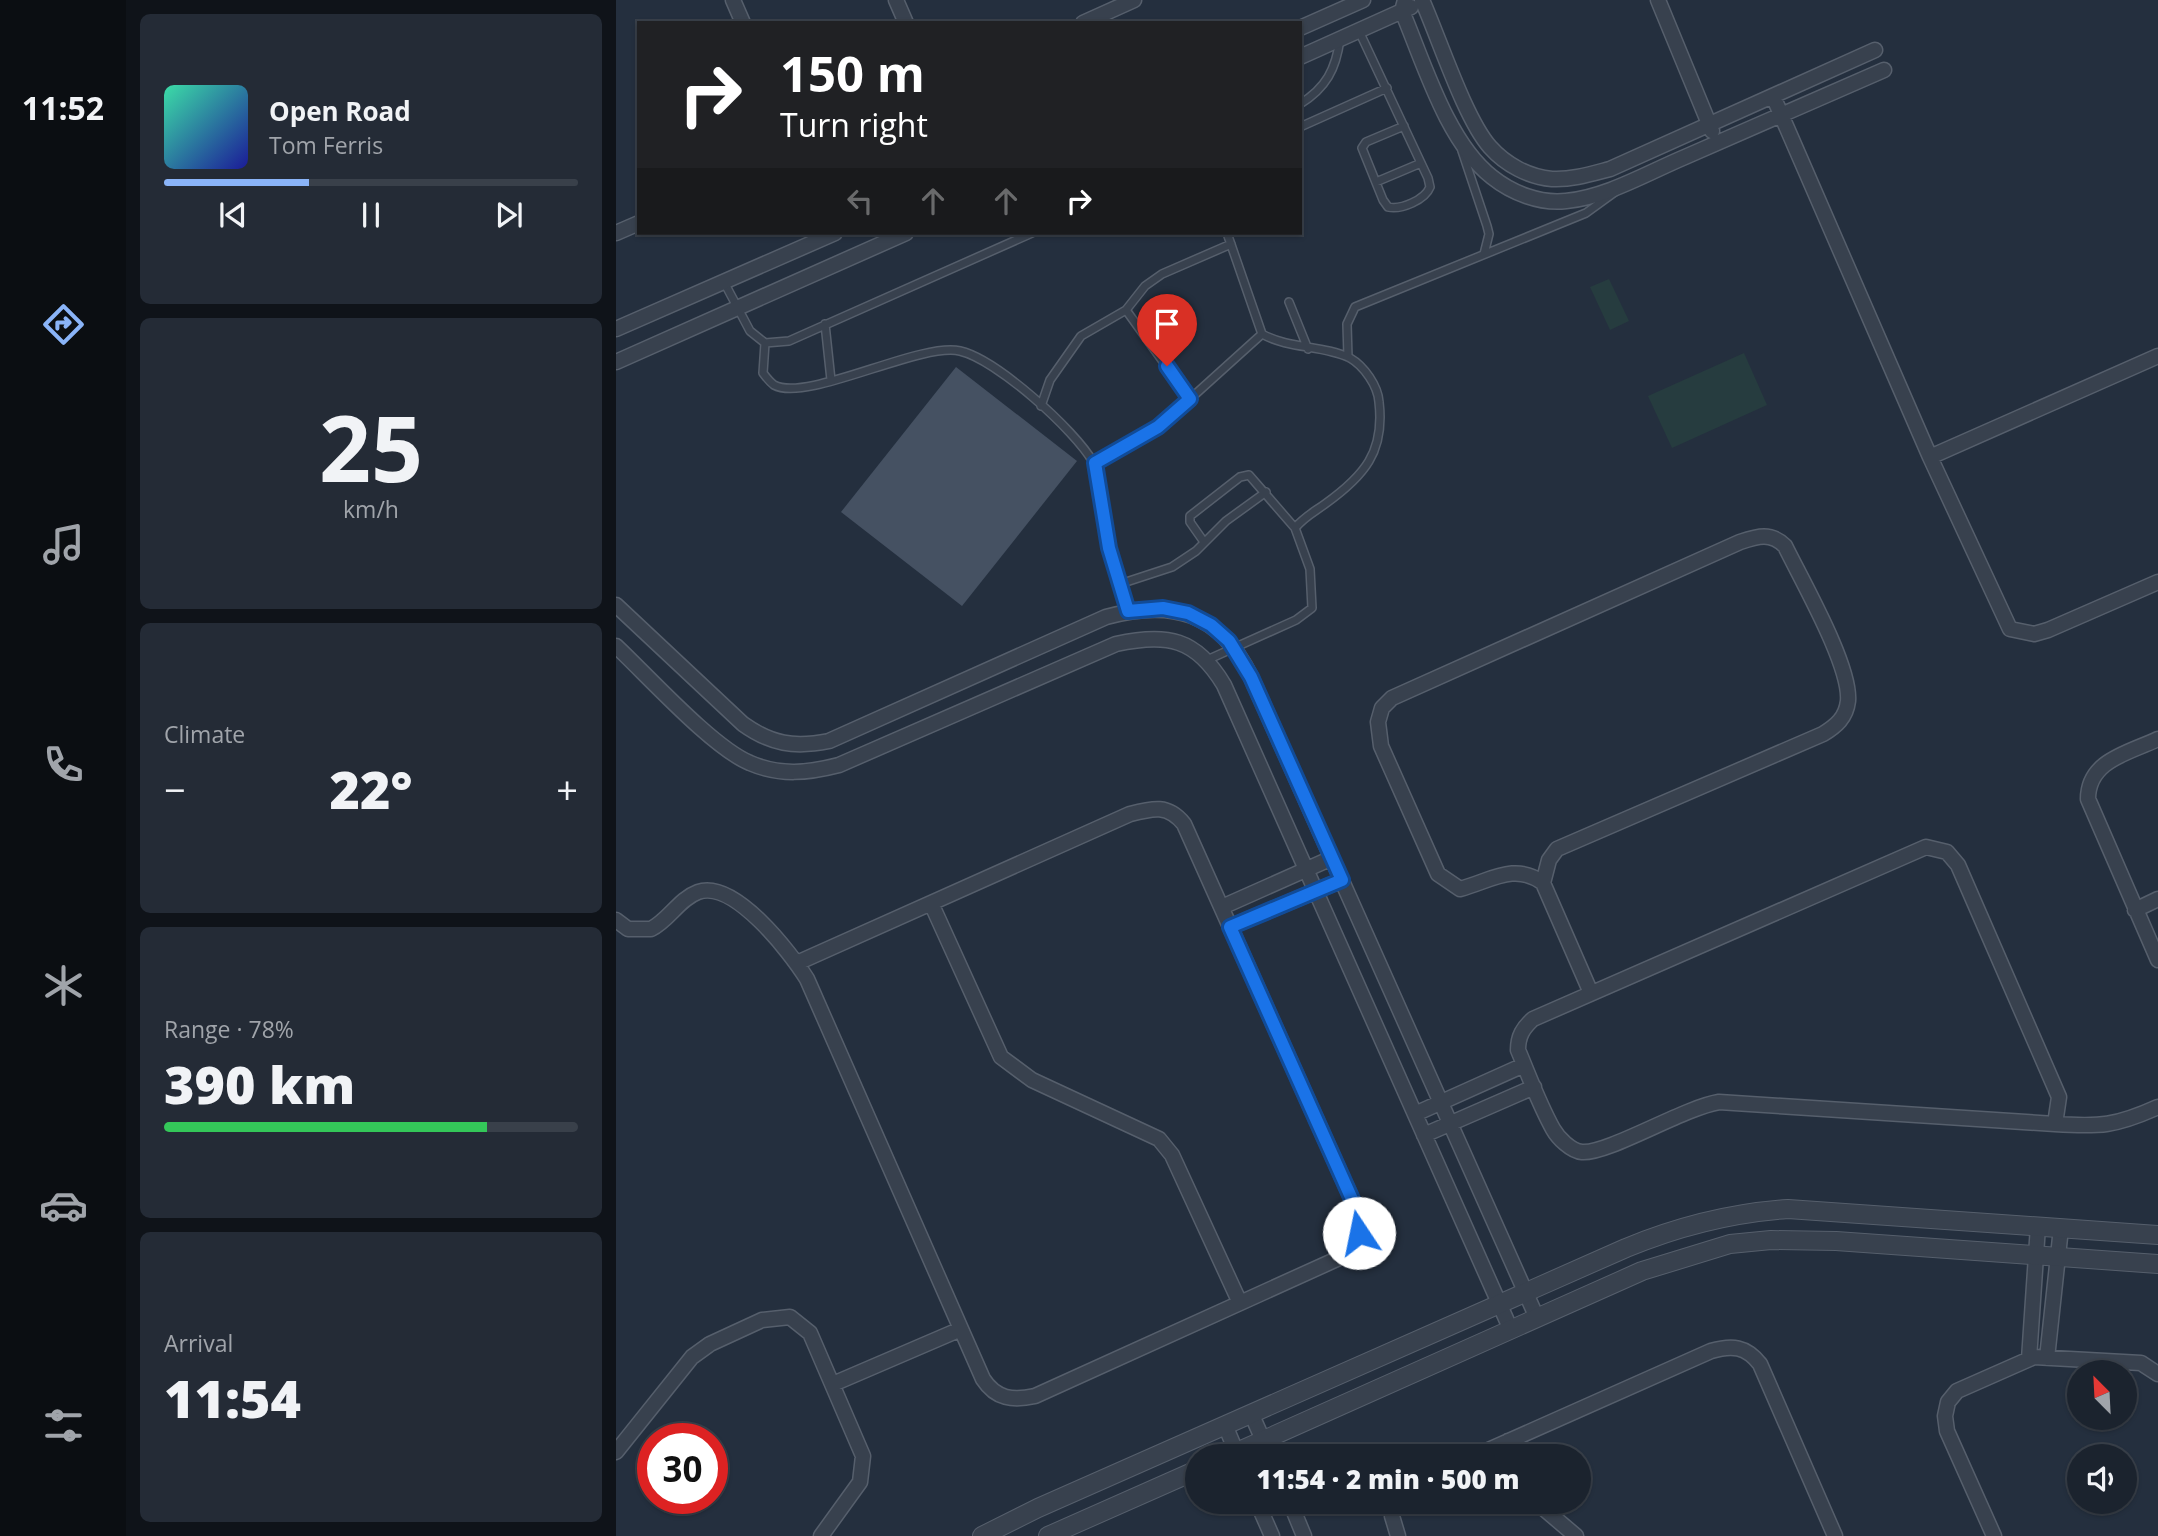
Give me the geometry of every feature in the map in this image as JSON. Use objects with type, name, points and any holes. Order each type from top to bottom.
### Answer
[{"type":"street","points":[[733,0],[742,21]]},
{"type":"street","points":[[896,0],[905,21]]},
{"type":"street","points":[[1087,21],[1134,0]]},
{"type":"street","points":[[1302,27],[1363,0]]},
{"type":"street","points":[[1658,0],[1717,143]]},
{"type":"street","points":[[1302,56],[1359,31],[1404,6],[1424,1],[1476,125],[1490,147],[1526,173],[1552,179],[1610,169],[1875,50]]},
{"type":"street","points":[[1404,6],[1456,135],[1492,177],[1515,192],[1541,200],[1564,202],[1627,183],[1884,70]]},
{"type":"street","points":[[1773,96],[1930,457],[2010,629],[2034,634],[2048,630],[2158,582]]},
{"type":"street","points":[[616,233],[637,224]]},
{"type":"street","points":[[616,329],[830,235]]},
{"type":"street","points":[[616,362],[902,235]]},
{"type":"street","points":[[1930,457],[2158,356]]},
{"type":"street","points":[[1543,883],[1549,860],[1557,849],[1823,734],[1838,724],[1848,702],[1843,671],[1785,546],[1777,538],[1757,536],[1740,542],[1392,698],[1382,708],[1378,722],[1381,746],[1438,874],[1460,888],[1518,872],[1534,876],[1543,883],[1591,993]]},
{"type":"street","points":[[616,605],[724,707],[762,738],[784,745],[804,746],[829,741],[1106,617],[1128,611],[1163,608],[1188,613],[1211,625],[1235,649],[1251,677],[1537,1318]]},
{"type":"street","points":[[616,646],[726,747],[747,762],[769,769],[810,773],[839,765],[1116,644],[1141,638],[1165,639],[1189,647],[1207,660],[1224,685],[1511,1330]]},
{"type":"street","points":[[892,713],[899,738]]},
{"type":"street","points":[[2158,739],[2102,765],[2091,778],[2088,789],[2095,819],[2158,960]]},
{"type":"street","points":[[616,919],[628,929],[651,929],[690,895],[701,891],[721,891],[735,899],[797,963],[807,979],[961,1329],[989,1389],[998,1395],[1020,1399],[1035,1396],[1347,1253],[1354,1244],[1359,1222],[1222,907],[1184,824],[1177,815],[1164,808],[1130,814],[797,963]]},
{"type":"street","points":[[2055,1124],[2059,1097],[1958,865],[1947,852],[1926,846],[1533,1019],[1518,1042],[1524,1065],[1554,1131],[1570,1147],[1581,1152],[1597,1149],[1682,1112],[1719,1102],[2055,1124],[2097,1126],[2123,1122],[2158,1107]]},
{"type":"street","points":[[1222,907],[1332,858]]},
{"type":"street","points":[[1230,927],[1342,880]]},
{"type":"street","points":[[2135,909],[2158,900]]},
{"type":"street","points":[[932,903],[1001,1057],[1032,1080],[1158,1139],[1172,1155],[1240,1303]]},
{"type":"street","points":[[1415,1114],[1524,1065]]},
{"type":"street","points":[[1424,1135],[1534,1087]]},
{"type":"street","points":[[982,1536],[1038,1507],[1661,1233],[1746,1212],[1788,1209],[2158,1235]]},
{"type":"street","points":[[2029,1359],[2038,1226]]},
{"type":"street","points":[[2048,1358],[2061,1228]]},
{"type":"street","points":[[1275,1444],[1537,1318],[1642,1272],[1690,1254],[1730,1244],[1772,1240],[1836,1241],[2158,1264]]},
{"type":"street","points":[[616,1452],[692,1357],[710,1344],[762,1320],[790,1317],[801,1323],[810,1333],[856,1438],[864,1469],[854,1494],[821,1536]]},
{"type":"street","points":[[833,1384],[961,1329]]},
{"type":"street","points":[[1501,1444],[1711,1351],[1729,1346],[1742,1349],[1760,1364],[1835,1536]]},
{"type":"street","points":[[1994,1536],[1947,1431],[1945,1416],[1948,1402],[1957,1391],[2029,1359],[2141,1363],[2158,1374]]},
{"type":"street","points":[[1251,1413],[1265,1444]]},
{"type":"street","points":[[1225,1425],[1231,1444]]},
{"type":"street","points":[[1048,1536],[1185,1475]]},
{"type":"street","points":[[1263,1514],[1272,1536]]},
{"type":"street","points":[[1295,1514],[1304,1536]]},
{"type":"street","points":[[1392,1514],[1398,1536]]},
{"type":"street","points":[[1550,1514],[1576,1536]]},
{"type":"lane","points":[[1359,31],[1387,88],[1421,163],[1430,187],[1423,197],[1403,206],[1388,207],[1362,145],[1404,126]]},
{"type":"lane","points":[[1302,103],[1312,97],[1332,74],[1339,40]]},
{"type":"lane","points":[[1302,126],[1387,88]]},
{"type":"lane","points":[[1456,135],[1488,226],[1484,254]]},
{"type":"lane","points":[[1376,182],[1421,163]]},
{"type":"lane","points":[[1348,357],[1347,324],[1355,307],[1586,213],[1627,183]]},
{"type":"lane","points":[[724,282],[750,331],[765,343],[789,341],[1027,235]]},
{"type":"lane","points":[[1228,235],[1262,334],[1277,342],[1348,357],[1360,365],[1378,392],[1382,423],[1378,445],[1364,470],[1340,494],[1303,518],[1295,528]]},
{"type":"lane","points":[[1041,406],[1050,380],[1081,336],[1126,310],[1144,286],[1162,274],[1231,244]]},
{"type":"lane","points":[[1289,302],[1308,349]]},
{"type":"lane","points":[[1126,310],[1190,399]]},
{"type":"lane","points":[[825,324],[831,380]]},
{"type":"lane","points":[[1095,463],[1158,427],[1262,334]]},
{"type":"lane","points":[[765,343],[763,373],[775,386],[797,387],[922,354],[959,351],[989,364],[1022,388],[1095,463],[1109,548],[1128,611]]},
{"type":"lane","points":[[1205,542],[1190,523],[1190,516],[1203,503],[1240,477],[1249,475],[1295,528],[1310,569],[1312,608],[1296,620],[1207,660]]},
{"type":"lane","points":[[1120,584],[1172,567],[1266,492]]},
{"type":"green space","points":[[1609,279],[1629,321],[1610,330],[1590,287]]},
{"type":"green space","points":[[1744,353],[1767,405],[1672,448],[1648,396]]},
{"type":"building","points":[[956,367],[1077,461],[962,606],[841,512]]},
{"type":"route","points":[[1167,366],[1190,399],[1158,427],[1095,463],[1109,548],[1128,611],[1163,608],[1188,613],[1211,625],[1229,641],[1242,658],[1342,880],[1230,927],[1355,1206],[1359,1233]]}]
